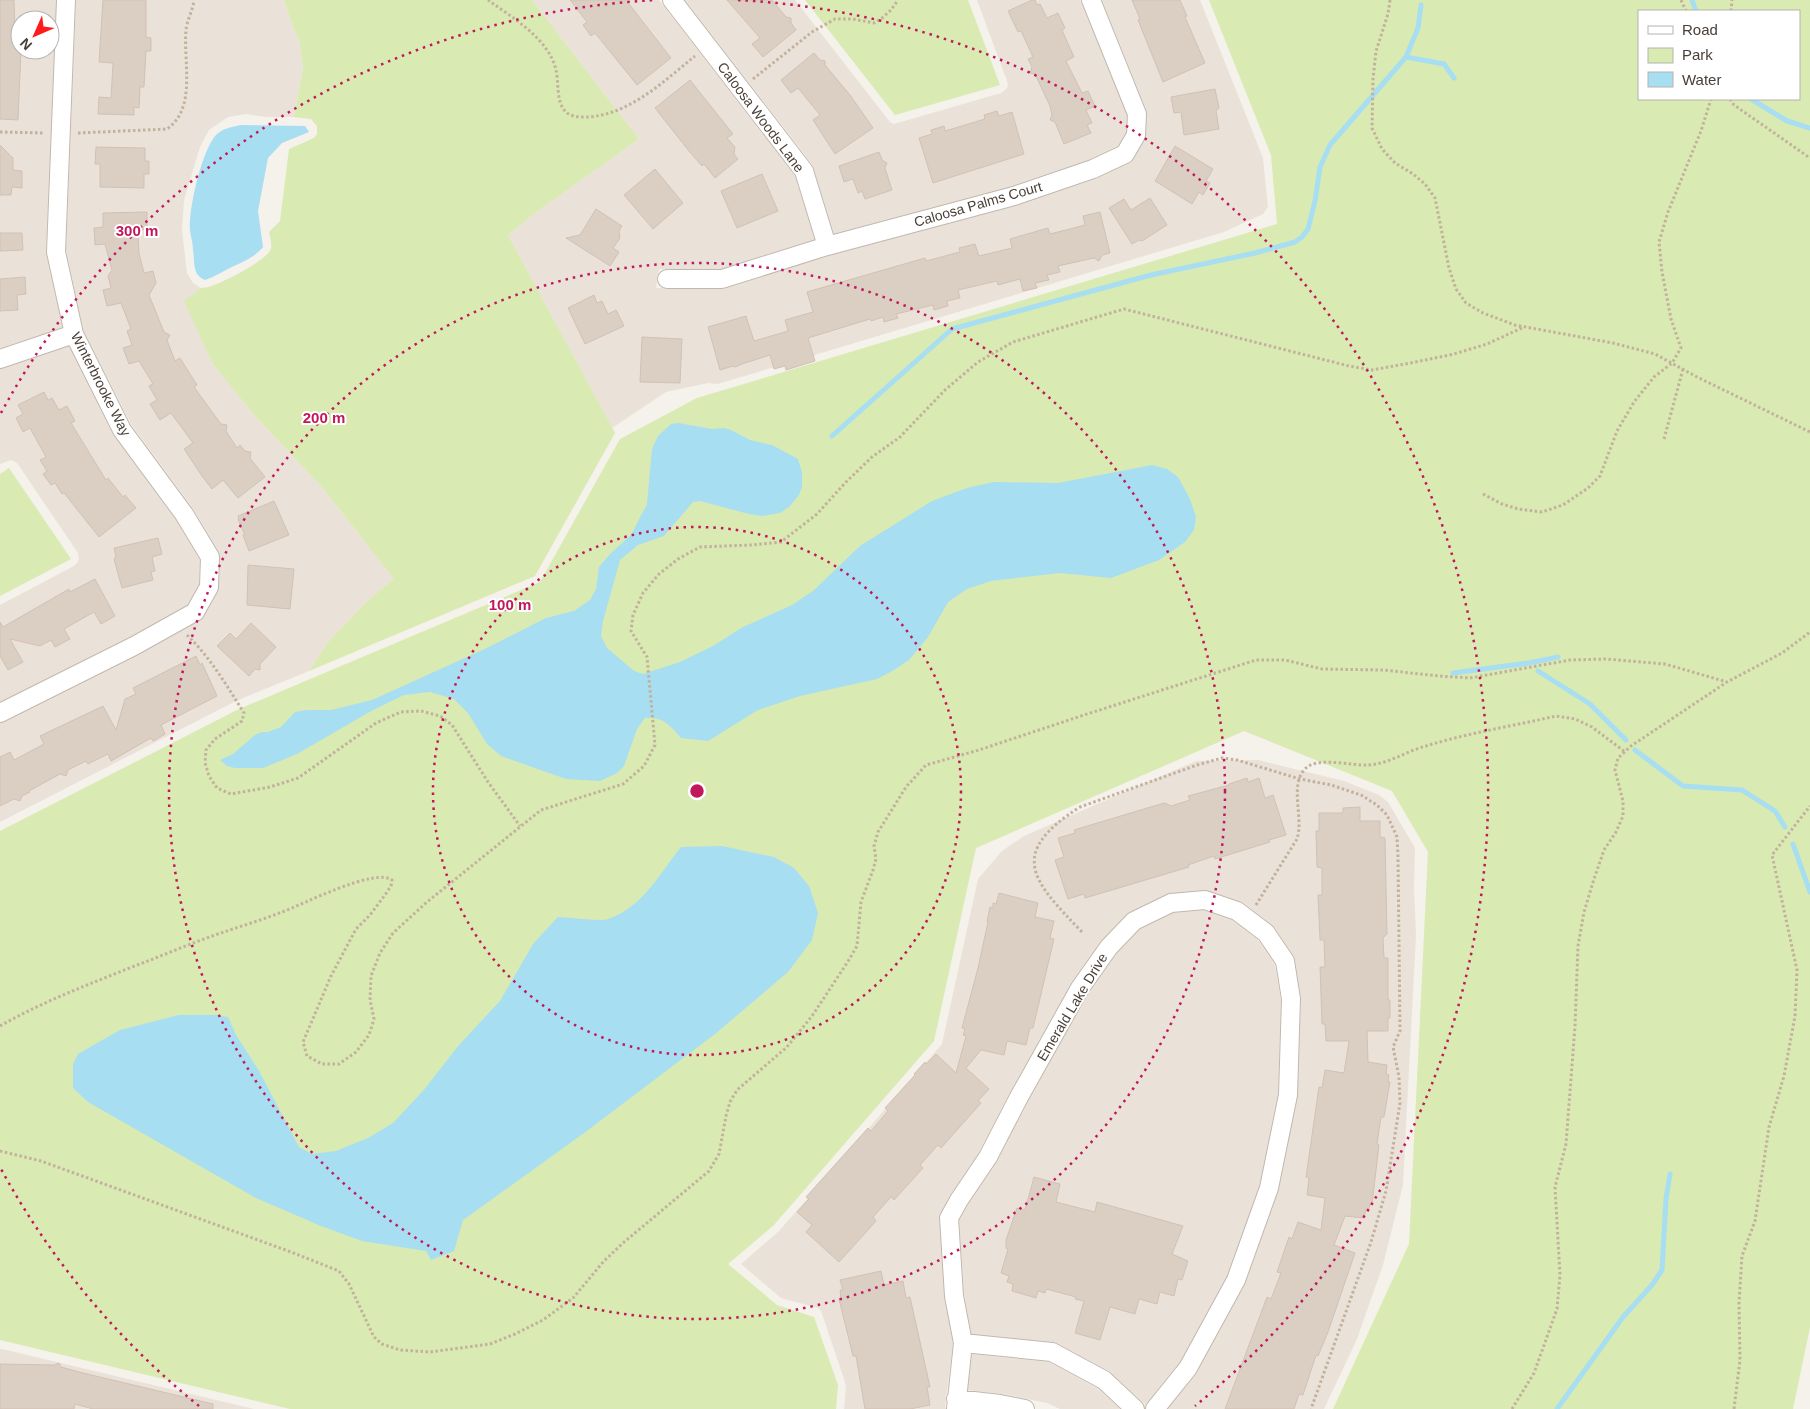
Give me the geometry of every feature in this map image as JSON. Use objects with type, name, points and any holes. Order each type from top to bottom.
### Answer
[{"type":"street","name":"Winterbrooke Way","points":[[0,713],[134,646],[195,612],[209,587],[210,557],[184,514],[122,430],[74,334],[56,252],[66,0]]},
{"type":"street","name":"Caloosa Woods Lane","points":[[672,0],[804,170],[827,246]]},
{"type":"street","name":"Caloosa Palms Court","points":[[667,279],[722,279],[827,246],[1014,196],[1093,169],[1125,154],[1136,135],[1137,114],[1091,0]]},
{"type":"street","points":[[0,359],[74,334]]},
{"type":"street","name":"Emerald Lake Drive","points":[[956,1404],[962,1343],[954,1296],[949,1218],[988,1157],[1018,1097],[1080,988],[1109,947],[1134,921],[1171,903],[1205,900],[1237,911],[1248,919],[1266,933],[1285,961],[1291,999],[1288,1095],[1269,1188],[1236,1280],[1188,1368],[1155,1409]]},
{"type":"street","points":[[962,1343],[1052,1352],[1104,1380],[1135,1409]]},
{"type":"street","points":[[956,1404],[1000,1404],[1025,1409]]},
{"type":"path","points":[[0,132],[61,134],[167,129],[175,124],[184,107],[186,91],[186,27],[194,0]]},
{"type":"path","points":[[488,0],[543,44],[551,56],[556,70],[558,92],[565,111],[579,117],[601,116],[639,100],[707,46]]},
{"type":"path","points":[[741,89],[812,32],[835,19],[874,22],[892,10],[898,0]]},
{"type":"path","points":[[1390,0],[1388,14],[1376,51],[1372,86],[1372,128],[1382,149],[1395,164],[1413,174],[1425,184],[1435,198],[1449,268],[1456,289],[1466,303],[1483,313],[1524,327],[1613,343],[1655,354],[1810,432]]},
{"type":"path","points":[[1483,494],[1502,504],[1518,509],[1542,512],[1562,505],[1588,488],[1600,476],[1616,431],[1634,402],[1654,377],[1672,363],[1681,348],[1671,319],[1662,272],[1659,242],[1668,212],[1701,132],[1711,100]]},
{"type":"path","points":[[1731,100],[1734,105],[1810,158]]},
{"type":"path","points":[[0,1026],[66,993],[219,933],[284,912],[323,894],[378,877],[388,876],[392,880],[392,886],[370,915],[356,928],[330,976],[303,1042],[307,1056],[322,1064],[339,1064],[356,1052],[369,1036],[374,1019],[370,1000],[371,976],[380,953],[393,933],[427,902],[541,810],[623,784],[644,766],[655,745],[648,657],[632,631],[633,615],[643,593],[659,574],[678,559],[700,547],[781,542],[817,514],[846,482],[872,457],[900,437],[945,390],[978,362],[1013,342],[1124,309],[1349,366],[1372,370],[1454,354],[1488,344],[1524,327]]},
{"type":"path","points":[[1664,439],[1682,368]]},
{"type":"path","points":[[174,623],[198,645],[227,685],[244,714],[242,721],[215,739],[206,750],[205,763],[207,770],[217,788],[230,794],[270,787],[298,778],[376,723],[401,712],[421,711],[440,716],[452,725],[488,782],[520,826]]},
{"type":"path","points":[[1512,1409],[1534,1373],[1557,1309],[1560,1275],[1555,1187],[1566,1144],[1575,1026],[1578,946],[1584,912],[1604,850],[1616,832],[1623,816],[1623,801],[1615,770],[1618,758],[1631,746],[1727,682],[1782,653],[1810,632]]},
{"type":"path","points":[[0,1150],[50,1164],[339,1271],[349,1284],[374,1337],[382,1344],[400,1350],[430,1352],[490,1344],[543,1320],[573,1298],[604,1261],[623,1243],[709,1171],[719,1154],[726,1116],[730,1102],[737,1090],[787,1047],[812,1016],[857,946],[861,902],[874,870],[876,859],[874,846],[878,832],[906,787],[926,765],[979,750],[1084,714],[1256,660],[1285,660],[1322,669],[1383,670],[1470,678],[1570,660],[1606,659],[1665,664],[1727,682]]},
{"type":"path","points":[[1248,919],[1297,839],[1300,831],[1297,790],[1304,769],[1314,763],[1369,765],[1425,746],[1556,716],[1575,719],[1592,726],[1625,752]]},
{"type":"path","points":[[1082,932],[1056,905],[1041,885],[1033,864],[1034,850],[1045,836],[1064,818],[1080,807],[1197,765],[1222,758],[1237,760],[1300,779],[1331,785],[1361,795],[1377,805],[1387,815],[1392,824],[1397,837],[1398,856],[1400,1031],[1393,1048],[1399,1077],[1400,1103],[1386,1191],[1371,1242],[1311,1409]]},
{"type":"path","points":[[1734,1409],[1740,1360],[1739,1303],[1742,1256],[1755,1221],[1769,1127],[1784,1076],[1795,1016],[1797,970],[1772,855],[1810,806]]},
{"type":"shaded area","points":[[0,0],[57,0],[57,10],[10,10],[10,60],[54,60],[46,253],[63,328],[0,349]]},
{"type":"shaded area","points":[[76,0],[284,0],[299,39],[303,68],[294,117],[265,117],[246,114],[228,117],[209,130],[200,147],[184,200],[182,230],[187,273],[193,283],[201,288],[185,301],[212,363],[253,414],[321,486],[394,579],[367,601],[328,642],[309,671],[236,701],[0,822],[0,723],[137,655],[199,620],[203,616],[218,586],[218,551],[192,507],[131,424],[83,330],[66,250]]},
{"type":"shaded area","points":[[532,0],[659,0],[795,176],[815,240],[721,270],[659,269],[656,288],[724,289],[829,255],[1016,205],[1095,179],[1128,162],[1133,158],[1145,139],[1146,109],[1102,0],[1200,0],[1263,158],[1268,207],[1263,214],[1224,232],[718,384],[708,383],[666,392],[612,428],[508,235],[535,213],[639,139]]},
{"type":"shaded area","points":[[685,0],[795,0],[890,122],[894,124],[1001,93],[1008,86],[977,0],[1080,0],[1128,116],[1127,133],[1118,147],[1090,161],[1012,187],[834,234],[812,164]]},
{"type":"shaded area","points":[[69,345],[113,435],[176,520],[200,560],[199,586],[188,605],[130,637],[0,703],[0,605],[74,566],[79,558],[78,553],[17,463],[11,460],[0,464],[0,369]]},
{"type":"shaded area","points":[[1258,760],[1344,781],[1379,795],[1388,802],[1415,848],[1416,935],[1403,1185],[1383,1265],[1357,1339],[1324,1409],[1167,1409],[1195,1374],[1245,1282],[1278,1189],[1297,1094],[1301,998],[1293,955],[1274,927],[1244,903],[1209,891],[1167,894],[1127,915],[1101,942],[1072,984],[1010,1093],[979,1153],[951,1195],[941,1215],[941,1249],[945,1298],[953,1344],[945,1407],[947,1409],[844,1409],[846,1385],[821,1311],[818,1308],[781,1298],[741,1264],[779,1231],[942,1044],[978,879],[1002,851],[1024,836],[1196,761]]},
{"type":"shaded area","points":[[1203,910],[1232,920],[1258,940],[1275,965],[1281,1001],[1278,1095],[1260,1186],[1227,1277],[1180,1363],[1146,1405],[1109,1371],[1058,1344],[971,1334],[964,1293],[959,1219],[996,1160],[1089,992],[1116,952],[1139,929],[1173,912]]},
{"type":"shaded area","points":[[0,1349],[2,1349],[254,1409],[0,1409]]},
{"type":"shaded area","points":[[971,1354],[1049,1362],[1097,1388],[1120,1409],[1060,1409],[1047,1403],[1003,1394],[967,1390]]},
{"type":"green space","points":[[284,0],[532,0],[639,139],[535,213],[508,235],[615,433],[535,576],[309,671],[328,642],[367,601],[394,579],[321,486],[253,414],[212,363],[184,301],[201,288],[227,280],[249,268],[270,251],[269,232],[280,221],[289,149],[314,138],[317,134],[317,126],[311,119],[294,117],[303,68],[299,39]]},
{"type":"green space","points":[[805,0],[968,0],[1000,85],[895,115]]},
{"type":"green space","points":[[1209,0],[1810,0],[1810,1327],[1793,1409],[1333,1409],[1409,1244],[1428,852],[1392,791],[1244,731],[976,848],[934,1041],[773,1226],[728,1264],[777,1305],[814,1317],[838,1385],[836,1409],[290,1409],[0,1340],[0,831],[239,709],[540,582],[620,439],[697,398],[1277,224],[1271,155]]},
{"type":"green space","points":[[9,468],[71,559],[0,596],[0,474]]},
{"type":"water","points":[[241,125],[305,126],[309,132],[282,143],[268,158],[258,211],[263,247],[248,259],[205,280],[196,271],[190,231],[191,209],[197,181],[206,153],[216,135],[225,129]]},
{"type":"water","points":[[678,423],[712,429],[724,428],[750,440],[772,445],[798,459],[802,472],[802,487],[799,495],[790,506],[780,513],[762,516],[700,501],[693,502],[664,536],[638,545],[620,560],[603,621],[601,636],[607,648],[634,671],[643,674],[680,662],[715,645],[741,628],[792,605],[813,591],[860,546],[932,501],[967,488],[994,482],[1058,483],[1152,465],[1167,469],[1178,477],[1190,499],[1196,517],[1194,530],[1185,542],[1159,560],[1111,578],[1060,573],[991,581],[967,589],[948,602],[928,637],[909,660],[894,670],[877,679],[800,696],[758,710],[708,741],[681,738],[665,722],[656,718],[645,718],[637,729],[624,766],[617,773],[600,781],[566,779],[501,756],[487,744],[468,713],[454,699],[430,692],[404,695],[373,710],[297,754],[263,768],[235,768],[227,766],[220,760],[233,754],[255,735],[281,727],[295,712],[331,710],[372,700],[489,647],[546,618],[574,611],[590,600],[596,589],[599,567],[631,535],[647,504],[652,449],[658,436],[671,424]]},
{"type":"water","points":[[722,846],[774,857],[794,868],[809,886],[818,913],[812,940],[788,972],[715,1034],[584,1133],[463,1220],[454,1251],[431,1260],[426,1251],[362,1241],[321,1226],[256,1198],[88,1102],[73,1088],[73,1064],[78,1054],[120,1030],[179,1015],[216,1015],[228,1017],[236,1035],[259,1071],[299,1147],[312,1154],[336,1151],[368,1138],[393,1123],[423,1091],[459,1045],[500,1001],[533,944],[558,917],[604,920],[620,914],[631,907],[649,889],[681,847]]},
{"type":"building","points":[[0,0],[14,0],[14,10],[10,10],[10,60],[21,60],[18,120],[0,119]]},
{"type":"building","points":[[103,0],[146,0],[146,37],[151,38],[151,51],[146,51],[144,87],[140,87],[139,108],[134,107],[134,115],[98,114],[99,97],[111,98],[113,63],[99,62]]},
{"type":"building","points":[[570,0],[626,0],[671,58],[637,85],[595,33],[591,36],[583,25],[587,22]]},
{"type":"building","points":[[727,0],[772,0],[786,17],[791,18],[791,23],[796,30],[763,57],[752,44],[760,38]]},
{"type":"building","points":[[1035,0],[1037,5],[1040,4],[1047,18],[1058,13],[1065,28],[1062,30],[1074,57],[1066,61],[1082,93],[1088,91],[1095,106],[1086,110],[1092,123],[1087,125],[1091,133],[1064,144],[1055,122],[1050,120],[1052,115],[1050,106],[1035,74],[1030,73],[1032,67],[1028,59],[1033,57],[1021,31],[1018,32],[1008,11]]},
{"type":"building","points":[[1132,0],[1180,0],[1187,16],[1185,17],[1205,63],[1163,82]]},
{"type":"building","points":[[814,53],[820,60],[825,61],[825,65],[850,95],[873,128],[835,154],[813,120],[820,115],[798,88],[791,93],[781,80]]},
{"type":"building","points":[[690,80],[733,134],[727,138],[735,147],[734,154],[738,159],[715,178],[704,164],[702,166],[689,151],[655,108]]},
{"type":"building","points":[[1215,89],[1219,108],[1216,111],[1219,129],[1184,135],[1181,112],[1174,113],[1171,97]]},
{"type":"building","points":[[997,111],[999,116],[1012,112],[1024,154],[933,183],[919,138],[932,134],[931,130],[944,126],[945,131],[985,119],[984,115]]},
{"type":"building","points":[[0,145],[13,158],[13,170],[22,171],[22,188],[12,187],[11,195],[0,195]]},
{"type":"building","points":[[1175,146],[1213,169],[1206,181],[1210,183],[1203,195],[1199,192],[1192,204],[1155,181]]},
{"type":"building","points":[[96,147],[145,148],[145,161],[149,161],[149,174],[144,174],[144,188],[100,187],[100,164],[95,164]]},
{"type":"building","points":[[879,152],[882,160],[887,163],[885,168],[892,190],[865,199],[862,191],[858,193],[853,179],[844,182],[839,166]]},
{"type":"building","points":[[655,169],[683,203],[653,229],[624,195]]},
{"type":"building","points":[[762,174],[778,211],[737,228],[721,191]]},
{"type":"building","points":[[1150,198],[1167,225],[1142,241],[1139,240],[1132,244],[1109,208],[1124,199],[1131,210]]},
{"type":"building","points":[[596,209],[622,226],[619,231],[620,238],[613,248],[619,252],[610,266],[566,238],[580,235]]},
{"type":"building","points":[[147,212],[147,226],[138,235],[139,253],[144,273],[153,271],[156,283],[149,295],[164,332],[170,335],[167,340],[175,361],[180,358],[197,385],[194,387],[221,424],[227,425],[226,431],[237,448],[240,445],[245,451],[251,452],[250,458],[265,477],[238,498],[223,480],[212,489],[184,449],[193,443],[171,413],[160,420],[150,404],[157,400],[149,386],[153,384],[139,361],[129,364],[123,348],[132,345],[127,331],[131,329],[121,303],[107,306],[103,290],[111,288],[108,276],[112,270],[105,244],[95,245],[94,228],[103,227],[103,213]]},
{"type":"building","points":[[1100,212],[1110,253],[1102,255],[1099,261],[1094,258],[1058,266],[1060,272],[1047,275],[1049,280],[1035,283],[1037,288],[1023,291],[1020,279],[998,285],[997,281],[958,290],[960,298],[947,301],[948,306],[934,310],[933,305],[896,314],[898,318],[884,322],[883,317],[871,321],[870,319],[808,338],[815,361],[786,370],[785,366],[774,369],[770,355],[720,370],[708,327],[746,316],[754,341],[788,331],[785,320],[813,312],[807,292],[925,258],[926,261],[960,252],[959,248],[975,244],[979,256],[1012,248],[1010,239],[1048,228],[1050,234],[1085,225],[1083,216]]},
{"type":"building","points":[[0,233],[22,233],[23,250],[0,251]]},
{"type":"building","points":[[25,277],[26,294],[17,295],[18,310],[0,311],[0,279]]},
{"type":"building","points":[[594,295],[597,303],[602,301],[608,314],[616,310],[624,326],[585,344],[568,308]]},
{"type":"building","points":[[642,337],[682,339],[680,383],[640,382]]},
{"type":"building","points":[[44,392],[48,400],[52,398],[59,410],[67,406],[75,421],[71,423],[106,480],[108,478],[123,497],[125,495],[136,508],[99,537],[64,493],[62,494],[55,483],[51,485],[43,474],[47,471],[40,460],[46,457],[30,428],[23,432],[16,418],[23,414],[18,405]]},
{"type":"building","points":[[274,501],[289,535],[249,551],[238,516]]},
{"type":"building","points":[[158,538],[162,554],[152,557],[155,571],[151,572],[153,580],[122,588],[114,559],[116,557],[114,548]]},
{"type":"building","points":[[248,565],[294,569],[290,609],[247,605]]},
{"type":"building","points":[[95,579],[115,616],[101,624],[94,612],[64,629],[70,639],[55,647],[51,640],[40,646],[10,639],[23,662],[8,670],[0,656],[0,622],[3,627],[69,589],[70,592]]},
{"type":"building","points":[[251,623],[276,647],[260,664],[260,670],[255,669],[249,676],[217,646],[230,633],[236,639]]},
{"type":"building","points":[[196,656],[200,665],[202,663],[217,696],[161,725],[165,734],[153,741],[151,738],[111,761],[108,754],[88,764],[86,761],[68,770],[66,776],[60,774],[29,791],[22,796],[20,801],[14,799],[0,806],[0,757],[10,752],[14,760],[44,744],[40,736],[103,706],[116,730],[125,699],[136,694],[133,688]]},
{"type":"building","points":[[1247,778],[1248,782],[1259,778],[1265,798],[1273,795],[1286,835],[1269,840],[1270,842],[1215,859],[1214,856],[1188,865],[1189,867],[1085,898],[1084,894],[1068,899],[1055,860],[1064,857],[1058,838],[1075,833],[1074,830],[1154,806],[1165,803],[1171,806],[1190,800],[1188,796]]},
{"type":"building","points":[[1360,807],[1360,821],[1380,821],[1380,837],[1385,838],[1387,934],[1383,938],[1384,958],[1388,958],[1388,1000],[1390,1000],[1388,1031],[1367,1031],[1368,1062],[1387,1065],[1386,1074],[1389,1075],[1388,1082],[1390,1082],[1384,1117],[1381,1117],[1377,1144],[1379,1145],[1372,1204],[1370,1204],[1369,1209],[1366,1209],[1364,1218],[1345,1216],[1334,1245],[1355,1253],[1328,1332],[1318,1356],[1316,1355],[1303,1395],[1299,1394],[1294,1409],[1225,1409],[1267,1297],[1271,1299],[1281,1273],[1277,1272],[1289,1237],[1292,1239],[1298,1222],[1321,1230],[1325,1198],[1307,1195],[1309,1178],[1306,1177],[1319,1087],[1322,1088],[1325,1070],[1344,1073],[1349,1041],[1326,1041],[1325,1024],[1322,1024],[1320,967],[1325,967],[1324,940],[1320,940],[1318,895],[1322,895],[1322,868],[1317,867],[1316,831],[1319,831],[1319,813],[1343,813],[1343,808]]},
{"type":"building","points":[[999,893],[1038,903],[1035,917],[1054,921],[1050,938],[1054,939],[1033,1028],[1030,1028],[1026,1045],[1007,1041],[1004,1055],[981,1050],[966,1068],[989,1089],[978,1101],[981,1103],[941,1148],[938,1145],[920,1165],[923,1168],[894,1200],[891,1197],[873,1217],[876,1221],[839,1262],[806,1232],[812,1225],[797,1212],[809,1199],[806,1197],[868,1128],[871,1131],[888,1111],[885,1108],[925,1062],[926,1064],[936,1054],[956,1073],[966,1036],[963,1035],[965,1029],[962,1028],[978,968],[990,907],[993,908],[993,903],[996,904]]},
{"type":"building","points":[[1034,1177],[1060,1184],[1056,1202],[1095,1212],[1097,1202],[1183,1226],[1172,1254],[1188,1261],[1182,1280],[1178,1279],[1174,1296],[1160,1292],[1157,1304],[1139,1299],[1135,1314],[1110,1307],[1100,1340],[1075,1333],[1084,1301],[1046,1289],[1045,1293],[1038,1291],[1036,1298],[1012,1291],[1013,1284],[1007,1282],[1009,1276],[1001,1273],[1008,1249],[1006,1248],[1006,1240],[1017,1208],[1025,1210]]},
{"type":"building","points":[[881,1271],[884,1285],[903,1281],[906,1298],[910,1297],[930,1387],[927,1387],[930,1405],[910,1409],[865,1409],[856,1356],[853,1356],[839,1299],[841,1299],[840,1290],[843,1290],[840,1280]]},
{"type":"building","points":[[59,1363],[61,1367],[83,1373],[213,1404],[213,1409],[93,1409],[75,1404],[74,1409],[0,1409],[0,1364],[54,1365]]},
{"type":"waterway","points":[[1692,0],[1696,10]]},
{"type":"waterway","points":[[832,436],[952,329],[1151,275],[1255,253],[1295,242],[1302,237],[1308,229],[1315,201],[1320,167],[1330,145],[1406,57],[1418,28],[1421,5]]},
{"type":"waterway","points":[[1406,57],[1444,64],[1454,78]]},
{"type":"waterway","points":[[1753,100],[1787,121],[1810,128]]},
{"type":"waterway","points":[[1453,673],[1529,663],[1558,657]]},
{"type":"waterway","points":[[1538,671],[1590,704],[1626,740]]},
{"type":"waterway","points":[[1635,750],[1683,786],[1742,790],[1775,811],[1785,827]]},
{"type":"waterway","points":[[1793,844],[1810,892]]},
{"type":"waterway","points":[[1557,1409],[1623,1317],[1652,1285],[1662,1270],[1666,1199],[1670,1174]]}]
